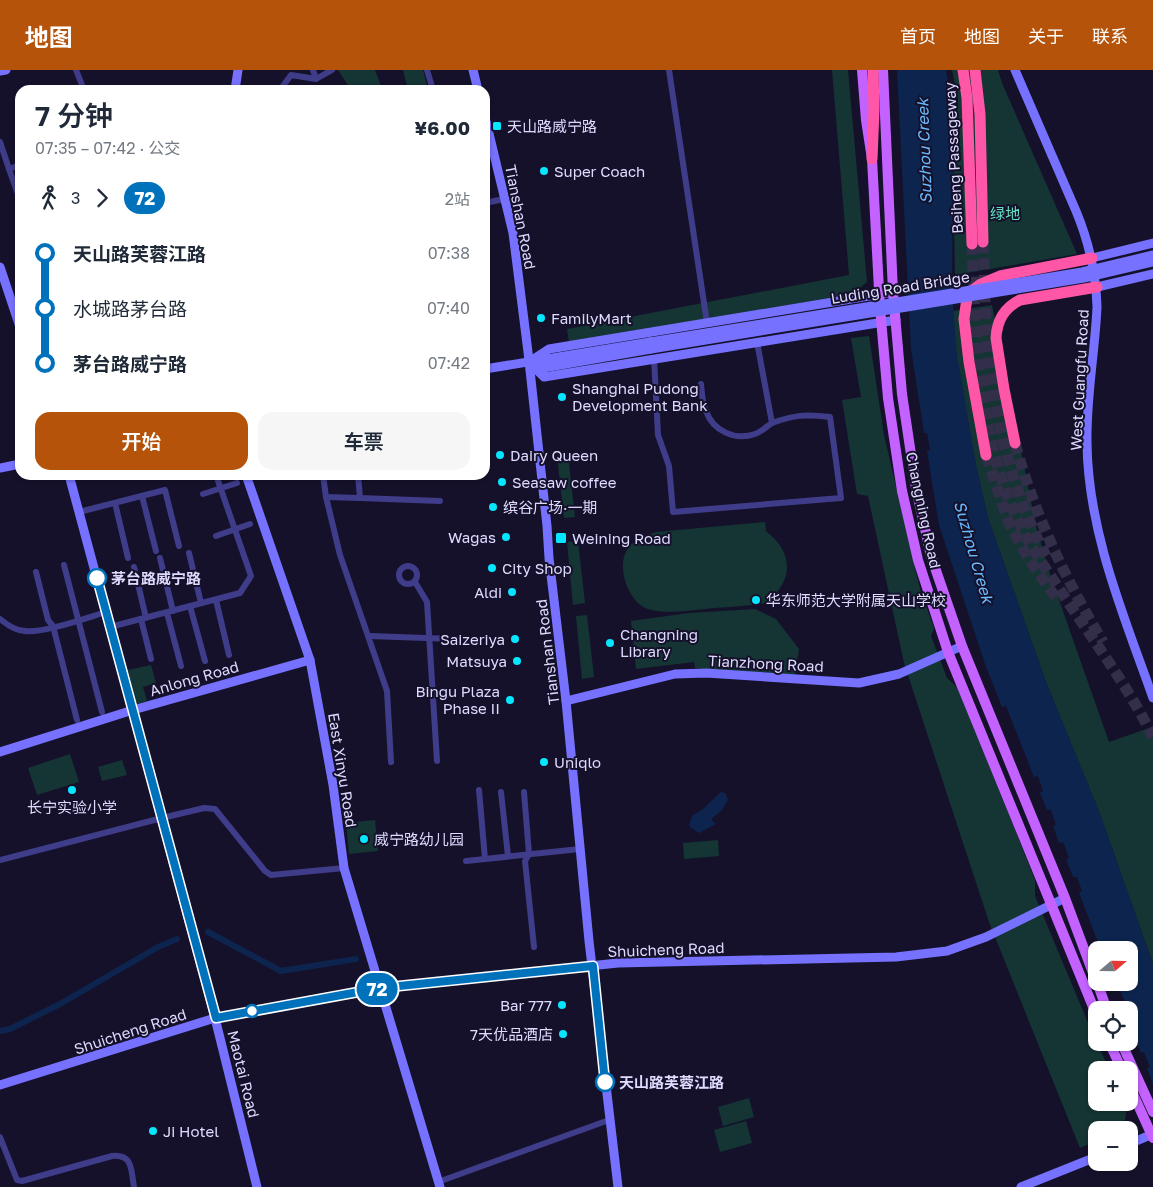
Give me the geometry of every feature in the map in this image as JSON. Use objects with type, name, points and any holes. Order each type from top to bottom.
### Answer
[{"type":"highway","name":"Beiheng Passageway","points":[[963,70],[968,98],[978,243],[980,114],[975,70]]},
{"type":"highway","points":[[872,158],[873,71]]},
{"type":"highway","points":[[986,455],[969,362],[964,319],[967,298],[981,284],[1000,276],[1092,258]]},
{"type":"highway","points":[[1015,444],[996,338],[1001,316],[1009,306],[1020,300],[1097,287]]},
{"type":"main road","name":"Changning Road","points":[[873,71],[902,394],[916,488],[931,556],[962,646],[1088,958]]},
{"type":"main road","name":"Changning Road","points":[[872,158],[888,398],[902,491],[918,560],[948,652],[1091,1001]]},
{"type":"main road","points":[[1125,1051],[1153,1112]]},
{"type":"main road","points":[[1138,1105],[1153,1136]]},
{"type":"street","points":[[0,71],[6,70]]},
{"type":"street","points":[[76,70],[82,85]]},
{"type":"street","points":[[236,85],[238,70]]},
{"type":"street","points":[[313,70],[316,79]]},
{"type":"street","points":[[284,85],[291,76],[316,79],[332,70]]},
{"type":"street","points":[[427,70],[431,85]]},
{"type":"street","points":[[473,70],[477,85]]},
{"type":"street","points":[[670,70],[707,323]]},
{"type":"street","name":"West Guangfu Road","points":[[1015,70],[1084,230],[1092,258],[1097,287],[1087,443],[1090,485],[1096,522],[1108,567],[1153,698]]},
{"type":"street","name":"Tianshan Road","points":[[490,139],[513,233],[529,362],[609,1120],[618,1187]]},
{"type":"street","points":[[0,142],[15,186]]},
{"type":"street","points":[[9,169],[15,167]]},
{"type":"street","points":[[490,202],[504,199]]},
{"type":"street","points":[[1092,258],[1153,243]]},
{"type":"street","name":"Luding Road Bridge","points":[[652,350],[1082,272],[1153,254]]},
{"type":"street","name":"Luding Road Bridge","points":[[652,350],[1084,278],[1153,262]]},
{"type":"street","points":[[0,267],[15,302]]},
{"type":"street","points":[[1097,287],[1153,274]]},
{"type":"street","points":[[529,362],[549,349],[893,292]]},
{"type":"street","points":[[490,367],[516,362],[529,362],[543,368],[652,350],[757,342],[896,320]]},
{"type":"street","points":[[757,342],[772,423]]},
{"type":"street","points":[[652,350],[658,435],[669,466],[673,512],[841,498],[830,417],[809,414],[772,423],[758,434],[745,437],[728,434],[714,426],[706,411],[701,384]]},
{"type":"street","points":[[0,468],[15,465]]},
{"type":"street","name":"Maotai Road","points":[[69,480],[216,1018],[257,1187]]},
{"type":"street","points":[[110,627],[240,593],[251,576],[218,480]]},
{"type":"street","name":"East Xinyu Road","points":[[248,480],[310,660],[332,785],[344,868],[439,1184]]},
{"type":"street","points":[[324,480],[340,555],[387,691],[391,762]]},
{"type":"street","points":[[358,480],[360,498]]},
{"type":"street","points":[[204,494],[237,483]]},
{"type":"street","points":[[79,512],[165,490],[179,546]]},
{"type":"street","points":[[142,496],[156,551]]},
{"type":"street","points":[[326,497],[440,501]]},
{"type":"street","points":[[115,502],[128,558]]},
{"type":"street","points":[[216,536],[250,524]]},
{"type":"street","points":[[189,552],[201,604]]},
{"type":"street","points":[[160,558],[180,666]]},
{"type":"street","points":[[64,565],[102,712]]},
{"type":"street","points":[[134,567],[151,659]]},
{"type":"street","points":[[36,572],[48,620],[53,626],[77,720]]},
{"type":"street","points":[[415,582],[427,602],[437,761]]},
{"type":"street","points":[[216,600],[229,655]]},
{"type":"street","points":[[190,606],[205,662]]},
{"type":"street","points":[[0,619],[5,624],[22,631],[34,631],[106,612]]},
{"type":"street","points":[[369,636],[454,639]]},
{"type":"street","name":"Tianzhong Road","points":[[566,701],[675,674],[706,673],[859,683],[899,674],[962,646]]},
{"type":"street","name":"Anlong Road","points":[[0,752],[133,710],[310,660]]},
{"type":"street","points":[[479,790],[485,859]]},
{"type":"street","points":[[501,792],[508,856]]},
{"type":"street","points":[[524,792],[529,854],[524,861],[534,947]]},
{"type":"street","points":[[0,860],[204,808],[215,809],[271,876],[344,868]]},
{"type":"street","points":[[466,861],[580,849]]},
{"type":"street","name":"Shuicheng Road","points":[[0,1085],[216,1018],[380,988],[618,962],[896,957],[947,951],[986,937],[1065,898]]},
{"type":"street","points":[[439,1184],[609,1120]]},
{"type":"street","points":[[1138,1141],[1153,1136]]},
{"type":"street","points":[[0,1137],[17,1180],[22,1181],[112,1156],[122,1155],[127,1158],[130,1165],[134,1187]]},
{"type":"street","points":[[1020,1187],[1088,1160]]},
{"type":"green space","points":[[338,70],[375,70],[381,85],[348,85]]},
{"type":"green space","points":[[403,70],[423,70],[427,85],[407,85]]},
{"type":"green space","points":[[832,70],[848,70],[867,282],[853,294],[569,342],[567,329],[849,275]]},
{"type":"green space","name":"绿地","points":[[952,70],[998,70],[1077,254],[955,275],[953,180],[958,100]]},
{"type":"green space","points":[[992,305],[1036,526],[1051,577],[1109,742],[1152,727],[1153,730],[1153,964],[1100,814],[1046,682],[988,518],[961,387],[953,311]]},
{"type":"green space","points":[[869,336],[884,435],[920,589],[934,628],[931,636],[947,678],[958,688],[1035,880],[1035,896],[1088,1023],[1088,1051],[1100,1051],[1106,1061],[1088,1061],[1088,1111],[1126,1111],[1125,1121],[1088,1121],[1088,1144],[1080,1148],[989,922],[904,663],[868,496],[857,494],[842,400],[861,397],[851,338]]},
{"type":"green space","points":[[568,454],[575,517],[564,518],[557,456]]},
{"type":"green space","points":[[765,522],[766,531],[782,548],[786,557],[787,567],[782,585],[766,603],[664,612],[648,609],[641,605],[629,591],[623,572],[623,562],[629,547],[641,537],[656,532]]},
{"type":"green space","points":[[578,541],[585,603],[573,605],[567,542]]},
{"type":"green space","points":[[755,609],[776,619],[799,649],[795,675],[695,668],[694,662],[636,669],[631,621],[689,613]]},
{"type":"green space","points":[[587,615],[594,677],[582,679],[576,616]]},
{"type":"green space","points":[[151,665],[156,683],[143,687],[147,701],[136,704],[128,670]]},
{"type":"green space","points":[[70,754],[79,782],[37,795],[28,768]]},
{"type":"green space","points":[[122,760],[127,775],[102,781],[98,767]]},
{"type":"green space","points":[[375,820],[378,851],[349,854],[346,823]]},
{"type":"green space","points":[[718,840],[719,856],[684,859],[683,843]]},
{"type":"green space","points":[[749,1098],[754,1117],[723,1126],[718,1107]]},
{"type":"green space","points":[[746,1121],[752,1143],[720,1152],[714,1130]]},
{"type":"water","name":"Suzhou Creek","points":[[897,70],[946,70],[950,97],[953,166],[952,287],[956,349],[977,470],[988,518],[1046,682],[1100,814],[1153,964],[1153,1084],[1147,1068],[1150,1067],[1144,1052],[1141,1053],[1138,1045],[1138,1001],[1124,1001],[1120,991],[1138,991],[1138,941],[1098,941],[1079,893],[1082,891],[1077,877],[1073,877],[1066,859],[1069,858],[1063,842],[1059,843],[1053,826],[1056,825],[1051,810],[1047,810],[1040,793],[1043,791],[1038,776],[1034,777],[1006,706],[1002,707],[985,664],[939,525],[927,451],[930,450],[927,433],[924,433],[911,348]]},
{"type":"water","points":[[721,792],[725,793],[728,799],[722,810],[711,819],[716,824],[699,833],[689,826],[692,816],[703,809]]},
{"type":"waterway","points":[[208,932],[281,971],[356,959]]},
{"type":"waterway","points":[[0,1031],[10,1029],[60,1004],[158,947],[177,939]]},
{"type":"tunnel","points":[[983,242],[988,353],[1001,433],[1020,496],[1046,556]]},
{"type":"tunnel","points":[[972,244],[975,315],[982,388],[996,458],[1006,492],[1033,549],[1120,679],[1153,737]]},
{"type":"tunnel","points":[[1015,443],[1041,521],[1052,546],[1076,595],[1103,642]]},
{"type":"tunnel","points":[[986,455],[1008,521],[1028,558],[1059,602]]},
{"type":"bus line","name":"72","points":[[97,578],[216,1018],[380,988],[593,966],[605,1082]]},
{"type":"place","name":"天山路威宁路","points":[[497,126]]},
{"type":"place","name":"Super Coach","points":[[544,171]]},
{"type":"place","name":"FamilyMart","points":[[541,318]]},
{"type":"place","name":"Shanghai Pudong Development Bank","points":[[562,397]]},
{"type":"place","name":"Dairy Queen","points":[[500,455]]},
{"type":"place","name":"Seasaw coffee","points":[[502,482]]},
{"type":"place","name":"缤谷广场·一期","points":[[493,507]]},
{"type":"place","name":"Wagas","points":[[506,537]]},
{"type":"place","name":"Weining Road","points":[[561,538]]},
{"type":"place","name":"City Shop","points":[[492,568]]},
{"type":"place","name":"茅台路威宁路","points":[[97,578]]},
{"type":"place","name":"Aldi","points":[[512,592]]},
{"type":"place","name":"华东师范大学附属天山学校","points":[[756,600]]},
{"type":"place","name":"Saizeriya","points":[[515,639]]},
{"type":"place","name":"Changning Library","points":[[610,643]]},
{"type":"place","name":"Matsuya","points":[[517,661]]},
{"type":"place","name":"Bingu Plaza Phase II","points":[[510,700]]},
{"type":"place","name":"Uniqlo","points":[[544,762]]},
{"type":"place","name":"长宁实验小学","points":[[72,790]]},
{"type":"place","name":"威宁路幼儿园","points":[[364,839]]},
{"type":"place","name":"Bar 777","points":[[562,1005]]},
{"type":"place","name":"7天优品酒店","points":[[563,1034]]},
{"type":"place","name":"天山路芙蓉江路","points":[[605,1082]]},
{"type":"place","name":"Ji Hotel","points":[[153,1131]]}]
